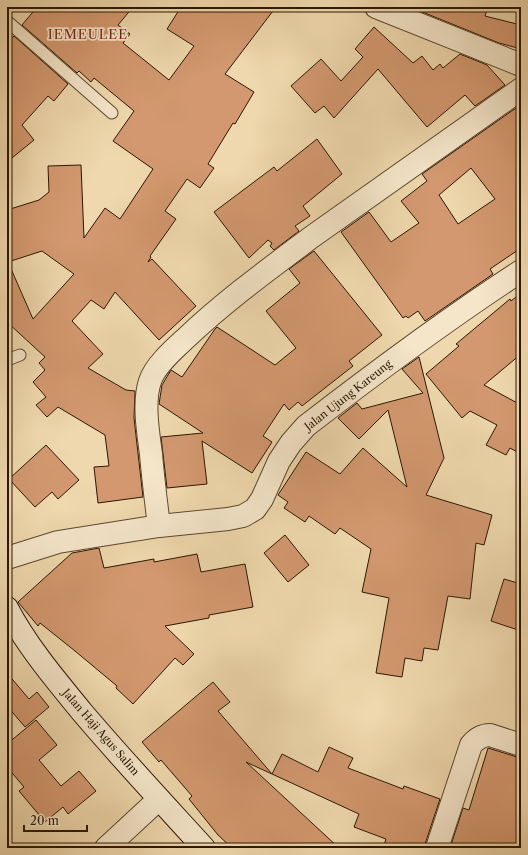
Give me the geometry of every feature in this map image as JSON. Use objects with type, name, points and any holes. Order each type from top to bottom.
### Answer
[{"type":"street","points":[[376,7],[521,65]]},
{"type":"street","points":[[159,526],[147,417],[147,399],[150,381],[159,366],[171,352],[201,324],[281,259],[521,89]]},
{"type":"street","name":"Jalan Ujung Kareung","points":[[7,558],[58,542],[159,526],[228,519],[243,516],[255,509],[262,499],[279,461],[291,443],[306,426],[436,328],[521,271]]},
{"type":"street","name":"Jalan Haji Agus Salim","points":[[7,608],[39,659],[108,743],[204,848]]},
{"type":"street","points":[[436,848],[471,745],[476,739],[484,735],[490,735],[521,745]]},
{"type":"street","points":[[106,848],[159,799]]},
{"type":"lane","points":[[7,21],[112,113]]},
{"type":"lane","points":[[7,360],[20,355]]},
{"type":"building","points":[[37,7],[133,7],[118,25],[130,34],[123,43],[169,80],[194,46],[167,29],[181,7],[276,7],[225,74],[254,92],[235,124],[233,123],[208,164],[214,168],[200,188],[187,179],[165,211],[176,219],[150,256],[151,257],[148,262],[152,259],[196,306],[159,340],[115,292],[104,309],[91,300],[72,321],[103,354],[88,368],[126,390],[135,391],[134,418],[143,497],[98,503],[94,467],[109,466],[105,435],[58,407],[47,417],[36,405],[46,397],[33,382],[45,370],[39,363],[45,357],[7,322],[7,210],[39,200],[49,192],[48,166],[81,165],[84,238],[105,208],[120,219],[153,169],[113,141],[134,111],[94,78],[91,82],[79,71],[77,73],[22,25]],"holes":[[[42,251],[74,274],[33,319],[8,262]]]},
{"type":"building","points":[[410,7],[488,7],[485,16],[521,25],[521,49],[499,43]]},
{"type":"building","points":[[374,27],[413,63],[422,56],[433,70],[440,64],[443,68],[460,54],[487,65],[505,85],[475,106],[465,95],[427,127],[378,69],[334,118],[324,106],[315,113],[291,86],[321,59],[341,81],[363,57],[355,49]]},
{"type":"building","points":[[14,36],[68,84],[54,101],[48,96],[22,125],[34,140],[7,162],[7,44]]},
{"type":"building","points":[[516,108],[521,114],[521,248],[490,269],[493,274],[425,321],[418,311],[408,318],[406,316],[403,318],[341,232],[369,212],[391,242],[419,223],[401,201],[427,181],[422,174]],"holes":[[[471,168],[495,199],[458,224],[439,195]]]},
{"type":"building","points":[[317,139],[342,174],[303,206],[310,216],[295,226],[299,231],[274,250],[270,246],[272,243],[268,240],[249,258],[214,212],[274,167],[277,171]]},
{"type":"building","points":[[314,251],[382,335],[349,361],[353,366],[302,406],[298,402],[289,410],[284,404],[263,436],[272,442],[252,473],[202,441],[207,484],[167,488],[161,437],[203,433],[159,404],[162,385],[171,370],[182,377],[217,327],[275,365],[296,348],[266,311],[300,283],[289,269]]},
{"type":"building","points":[[521,293],[521,354],[484,385],[521,405],[521,454],[510,448],[506,455],[486,445],[497,425],[470,411],[462,418],[426,374],[459,346],[456,344],[510,299],[511,301]]},
{"type":"building","points":[[419,357],[444,458],[426,495],[492,515],[484,545],[476,543],[470,599],[448,596],[438,650],[424,648],[422,661],[405,658],[402,677],[376,673],[389,598],[362,592],[371,549],[340,528],[335,534],[309,516],[305,522],[284,508],[288,502],[278,495],[306,452],[340,474],[363,448],[407,487],[388,410],[359,439],[338,418],[357,403],[362,409],[423,393],[402,369]]},
{"type":"building","points":[[46,445],[79,480],[58,499],[52,492],[35,507],[9,479]]},
{"type":"building","points":[[285,535],[309,565],[288,582],[264,553]]},
{"type":"building","points":[[99,548],[104,568],[154,559],[154,562],[197,554],[201,572],[245,564],[253,607],[209,615],[209,618],[165,626],[194,654],[183,665],[175,658],[133,704],[116,688],[117,686],[75,651],[40,623],[38,626],[18,602],[72,553]]},
{"type":"building","points":[[504,579],[521,584],[521,631],[491,621]]},
{"type":"building","points":[[7,673],[29,699],[37,692],[49,707],[25,727],[7,706]]},
{"type":"building","points":[[213,682],[230,702],[218,711],[272,774],[246,762],[339,848],[232,848],[218,835],[189,799],[192,796],[161,760],[159,762],[142,742]]},
{"type":"building","points":[[36,720],[57,745],[39,760],[61,786],[79,771],[96,791],[68,814],[63,807],[45,822],[19,791],[24,787],[7,767],[7,744]]},
{"type":"building","points":[[329,747],[353,758],[348,768],[403,789],[404,786],[440,799],[425,848],[383,848],[386,839],[354,827],[359,814],[272,774],[282,754],[318,772]]},
{"type":"building","points":[[488,748],[521,757],[521,848],[450,848],[463,808],[469,810]]},
{"type":"district","name":"IEMEULEE","points":[[88,34]]}]
